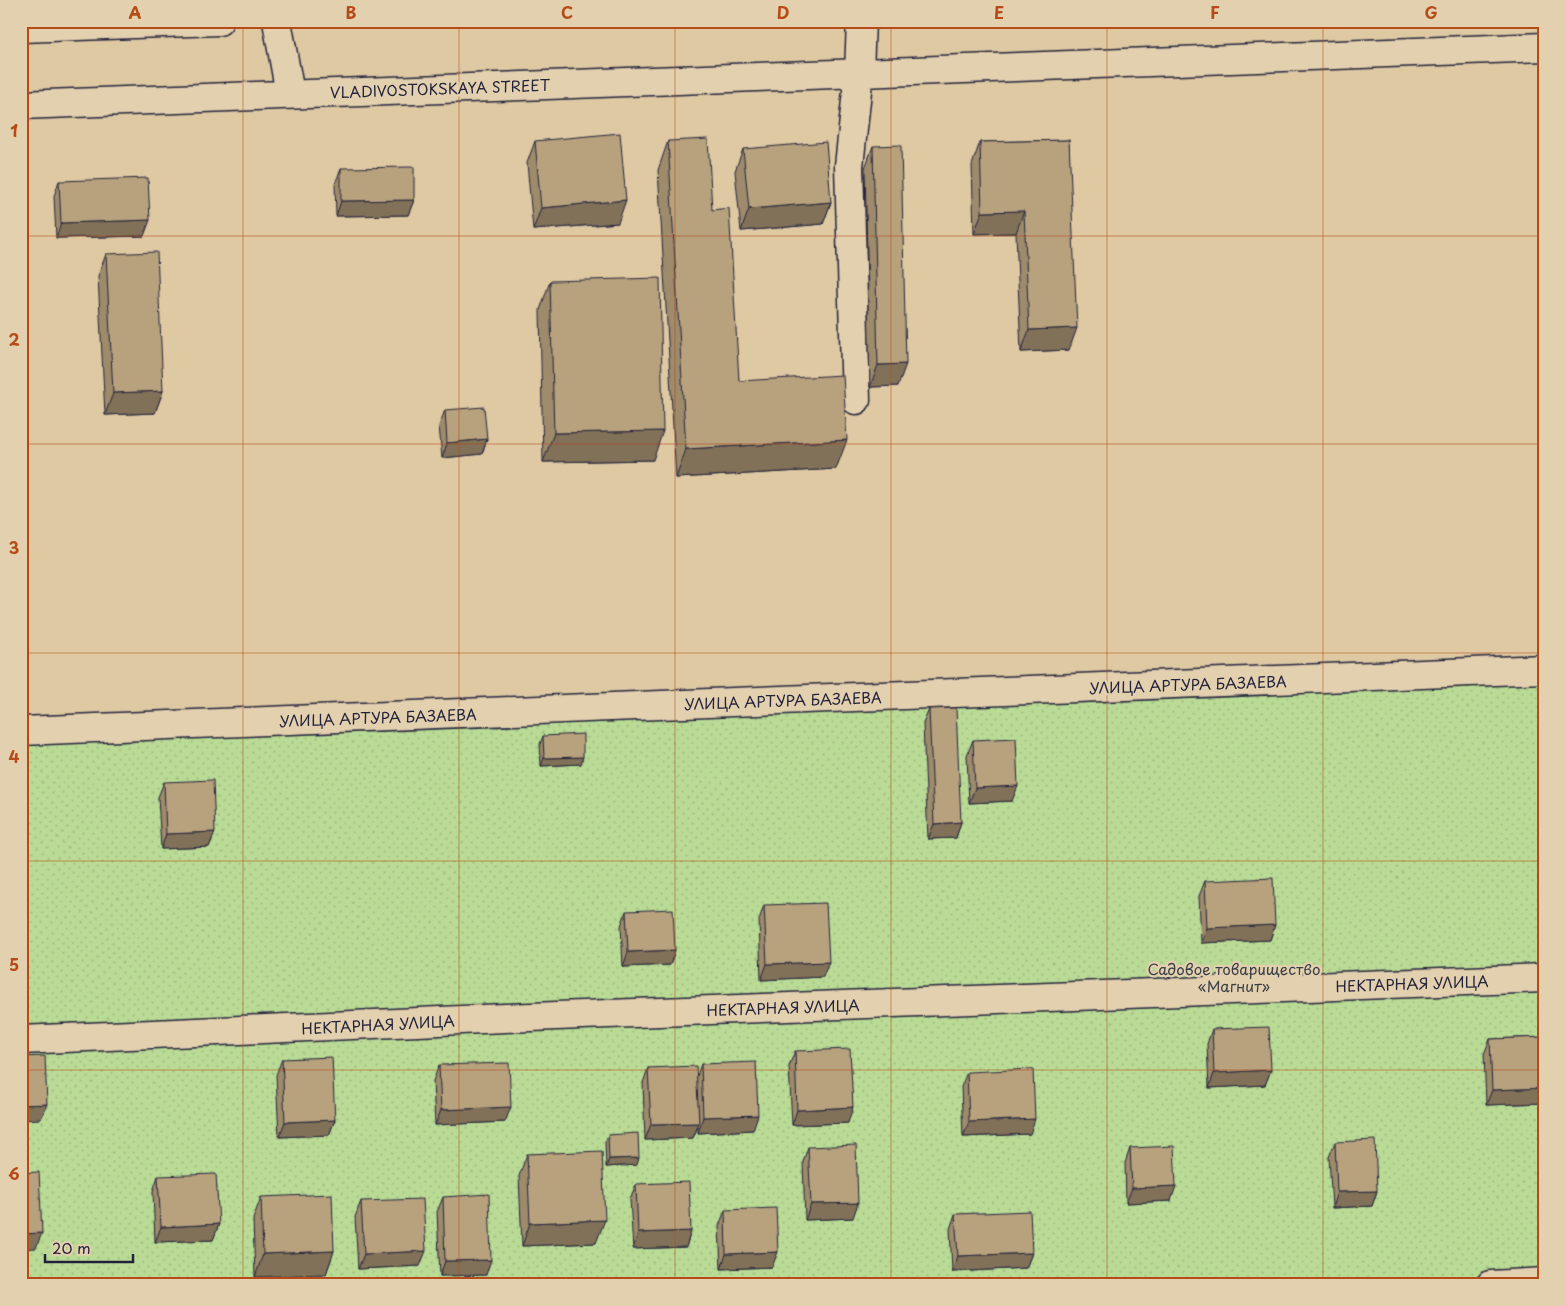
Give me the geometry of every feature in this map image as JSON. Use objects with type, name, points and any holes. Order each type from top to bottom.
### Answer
[{"type":"street","points":[[21,28],[219,21]]},
{"type":"street","points":[[277,21],[290,94]]},
{"type":"street","points":[[856,400],[848,166],[859,72],[861,21]]},
{"type":"street","name":"VLADIVOSTOKSKAYA STREET","points":[[21,105],[1545,46]]},
{"type":"street","name":"УЛИЦА АРТУРА БАЗАЕВА","points":[[21,731],[1545,669]]},
{"type":"street","name":"НЕКТАРНАЯ УЛИЦА","points":[[21,1040],[505,1018],[1545,978]]},
{"type":"street","points":[[1490,1285],[1545,1282]]},
{"type":"green space","name":"Садовое товарищество «Магнит»","points":[[1545,654],[1545,1285],[21,1285],[21,725]]},
{"type":"building","points":[[620,133],[626,200],[541,208],[535,141]]},
{"type":"building","points":[[708,139],[712,210],[729,208],[739,381],[843,375],[847,440],[686,449],[668,141]]},
{"type":"building","points":[[1069,140],[1077,328],[1029,330],[1024,211],[982,212],[980,142]]},
{"type":"building","points":[[826,142],[831,202],[749,209],[743,149]]},
{"type":"building","points":[[901,145],[906,364],[878,365],[873,146]]},
{"type":"building","points":[[414,167],[414,200],[341,201],[341,168]]},
{"type":"building","points":[[148,178],[150,220],[61,223],[59,181]]},
{"type":"building","points":[[157,252],[163,391],[113,393],[106,254]]},
{"type":"building","points":[[660,278],[663,431],[554,433],[550,281]]},
{"type":"building","points":[[484,407],[487,439],[447,443],[445,410]]},
{"type":"building","points":[[956,708],[961,822],[934,824],[929,709]]},
{"type":"building","points":[[583,734],[583,757],[544,758],[543,736]]},
{"type":"building","points":[[1016,738],[1018,786],[975,788],[973,740]]},
{"type":"building","points":[[213,780],[215,832],[166,834],[164,782]]},
{"type":"building","points":[[1273,878],[1275,925],[1207,928],[1205,881]]},
{"type":"building","points":[[826,903],[829,962],[767,964],[764,905]]},
{"type":"building","points":[[673,909],[675,950],[628,952],[626,911]]},
{"type":"building","points":[[1269,1027],[1271,1070],[1214,1073],[1212,1029]]},
{"type":"building","points":[[1545,1037],[1545,1088],[1492,1090],[1490,1039]]},
{"type":"building","points":[[850,1049],[853,1107],[797,1110],[795,1051]]},
{"type":"building","points":[[45,1056],[47,1104],[21,1105],[21,1057]]},
{"type":"building","points":[[332,1057],[335,1120],[285,1122],[282,1059]]},
{"type":"building","points":[[756,1062],[758,1115],[703,1117],[701,1064]]},
{"type":"building","points":[[509,1063],[511,1107],[441,1110],[439,1065]]},
{"type":"building","points":[[696,1066],[699,1123],[651,1124],[648,1068]]},
{"type":"building","points":[[1033,1069],[1035,1119],[969,1122],[967,1072]]},
{"type":"building","points":[[638,1133],[639,1158],[609,1159],[608,1135]]},
{"type":"building","points":[[1375,1140],[1377,1191],[1337,1192],[1335,1142]]},
{"type":"building","points":[[856,1145],[858,1203],[811,1204],[808,1147]]},
{"type":"building","points":[[1174,1146],[1176,1186],[1132,1188],[1130,1148]]},
{"type":"building","points":[[602,1151],[605,1220],[530,1223],[527,1154]]},
{"type":"building","points":[[39,1172],[42,1233],[21,1234],[21,1173]]},
{"type":"building","points":[[216,1174],[219,1224],[161,1227],[158,1176]]},
{"type":"building","points":[[689,1182],[691,1231],[638,1233],[636,1184]]},
{"type":"building","points":[[332,1194],[334,1251],[263,1254],[261,1197]]},
{"type":"building","points":[[489,1194],[491,1260],[445,1261],[443,1197]]},
{"type":"building","points":[[423,1199],[426,1251],[364,1254],[361,1201]]},
{"type":"building","points":[[776,1208],[778,1252],[726,1254],[725,1210]]},
{"type":"building","points":[[1030,1211],[1032,1253],[958,1256],[955,1214]]}]
